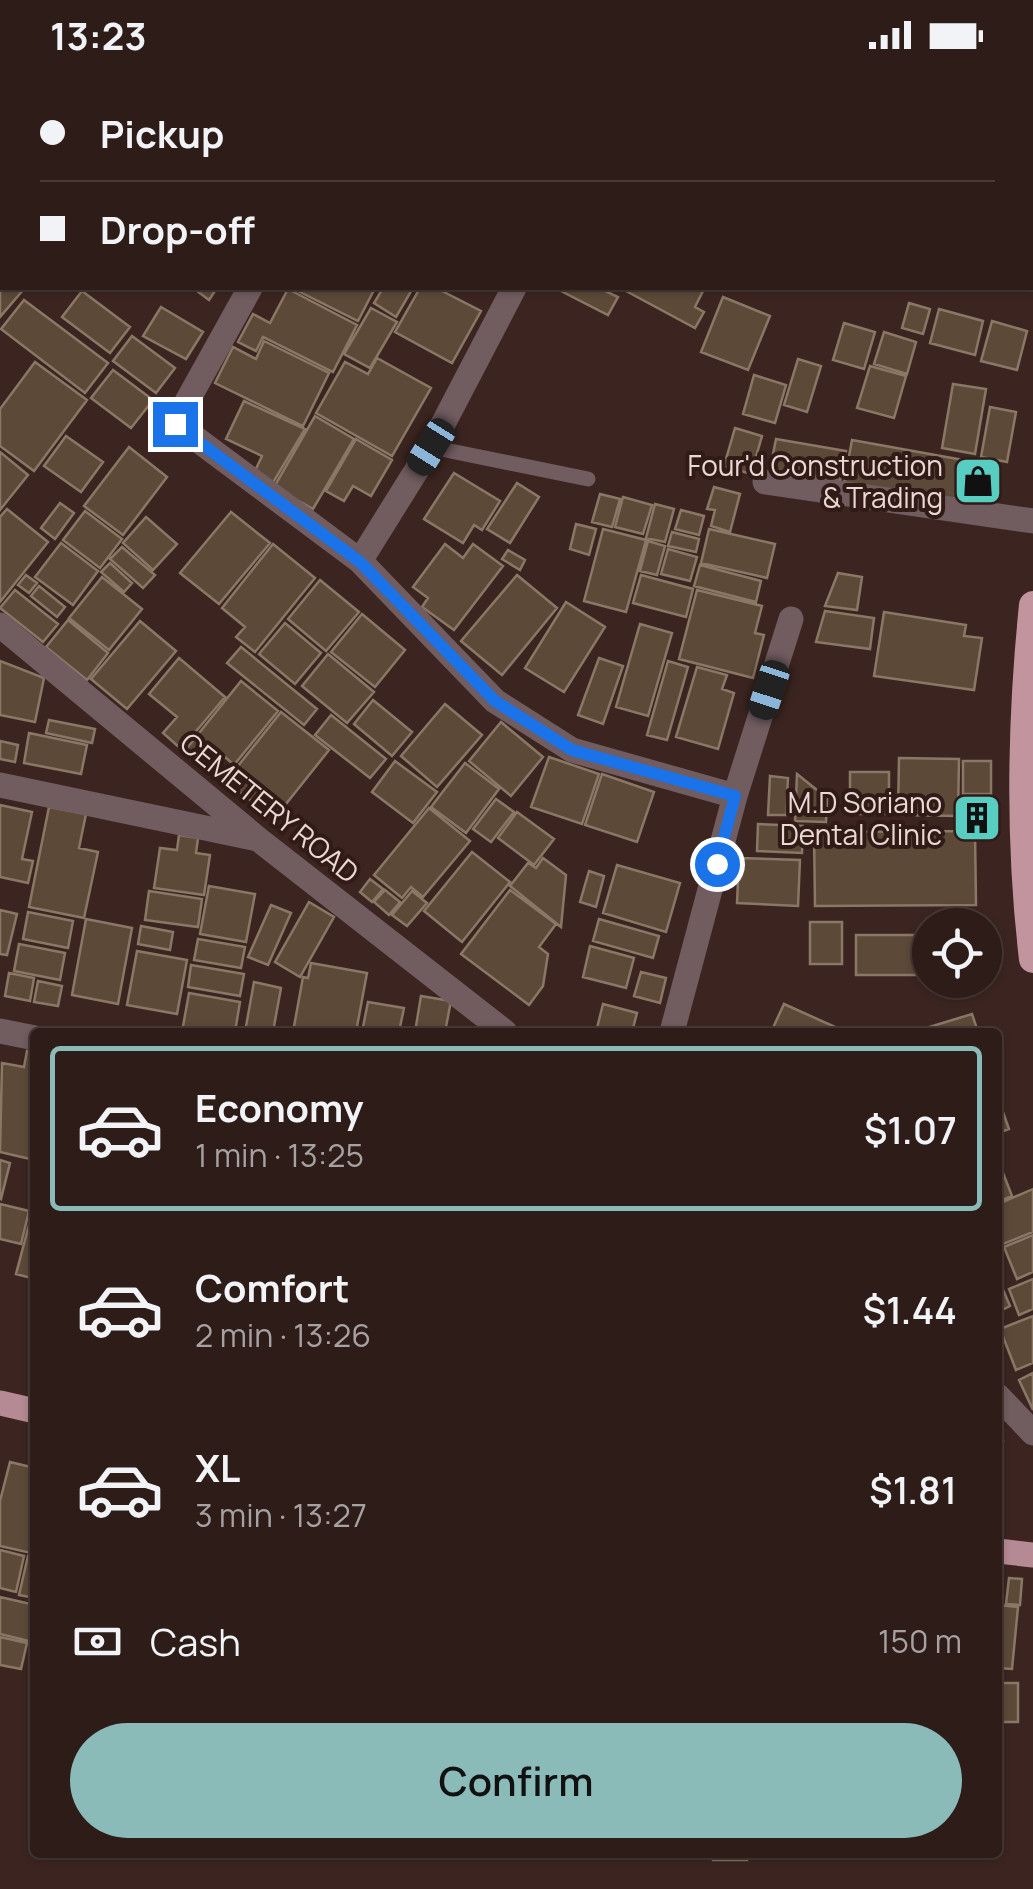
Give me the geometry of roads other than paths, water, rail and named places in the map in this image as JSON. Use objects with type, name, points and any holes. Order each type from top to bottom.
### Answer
[{"type":"highway","points":[[1033,605],[1024,833],[1033,958]]},
{"type":"main road","points":[[0,1403],[30,1410]]},
{"type":"main road","points":[[1002,1551],[1033,1555]]},
{"type":"street","points":[[249,290],[175,424],[360,562],[495,701],[572,750],[735,796]]},
{"type":"street","points":[[360,562],[431,447],[513,290]]},
{"type":"street","points":[[765,482],[1033,522]]},
{"type":"street","points":[[673,1028],[735,796],[791,619]]},
{"type":"street","name":"CEMETERY ROAD","points":[[0,626],[258,838],[500,1028]]},
{"type":"street","points":[[0,785],[258,838]]},
{"type":"street","points":[[0,1031],[30,1037]]},
{"type":"street","points":[[1002,1400],[1033,1433]]},
{"type":"lane","points":[[431,447],[588,479]]},
{"type":"place","name":"Four'd Construction & Trading","points":[[978,481]]},
{"type":"place","name":"M.D Soriano Dental Clinic","points":[[977,818]]}]
